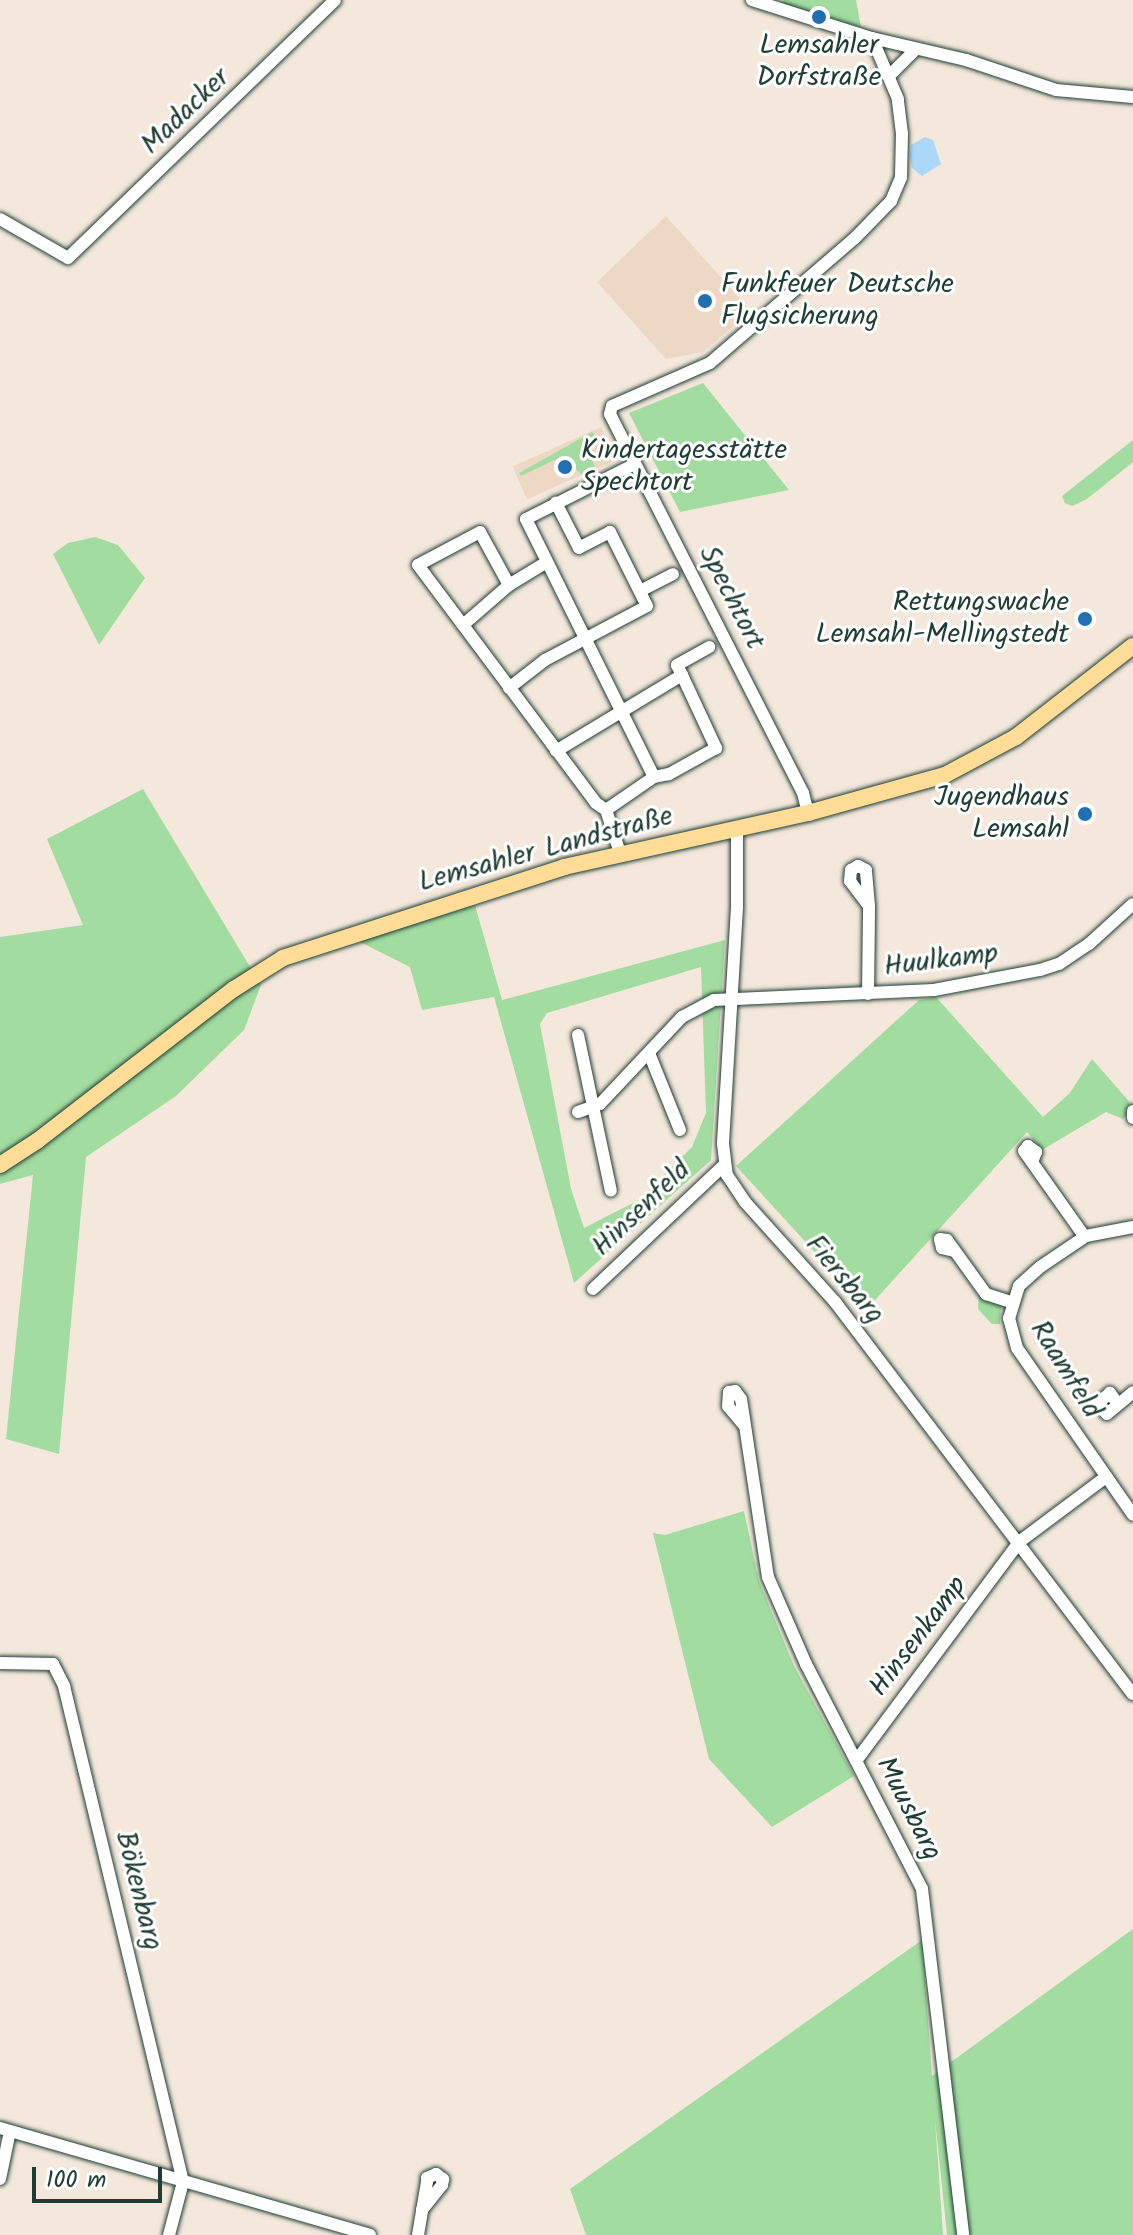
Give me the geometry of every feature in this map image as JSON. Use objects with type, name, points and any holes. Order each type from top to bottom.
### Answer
[{"type":"main road","name":"Lemsahler Landstraße","points":[[0,1165],[37,1141],[234,989],[283,958],[521,879],[620,853],[808,813],[919,784],[981,759],[1040,721],[1133,646]]},
{"type":"street","name":"Madacker","points":[[0,219],[68,258],[335,0]]},
{"type":"street","points":[[752,0],[872,38],[966,60],[1056,90],[1133,97]]},
{"type":"street","points":[[872,38],[889,76],[916,49]]},
{"type":"street","name":"Spechtort","points":[[808,813],[803,793],[610,414],[612,406],[710,363],[855,238],[891,201],[901,177],[902,134],[898,99],[889,76]]},
{"type":"street","points":[[635,464],[526,519],[654,777]]},
{"type":"street","points":[[509,688],[545,660],[647,606],[610,532],[579,548],[556,503]]},
{"type":"street","points":[[509,585],[480,532],[418,565],[556,751],[596,803],[606,810],[620,853]]},
{"type":"street","points":[[463,625],[509,585],[547,562]]},
{"type":"street","points":[[640,591],[673,574]]},
{"type":"street","points":[[606,810],[654,777],[669,774],[716,748],[677,665],[709,647]]},
{"type":"street","points":[[556,751],[682,675]]},
{"type":"street","points":[[724,1165],[737,828]]},
{"type":"street","name":"Huulkamp","points":[[593,1108],[613,1093],[682,1017],[714,1000],[949,988],[1059,964],[1089,944],[1133,904]]},
{"type":"street","points":[[868,994],[869,906]]},
{"type":"street","points":[[578,1035],[611,1191]]},
{"type":"street","points":[[649,1053],[680,1130]]},
{"type":"street","points":[[578,1112],[593,1108]]},
{"type":"street","points":[[1133,1111],[1133,1118]]},
{"type":"street","points":[[1032,1162],[1085,1237]]},
{"type":"street","name":"Hinsenfeld","points":[[593,1289],[724,1165]]},
{"type":"street","name":"Fiersbarg","points":[[724,1165],[745,1202],[835,1302],[1133,1694]]},
{"type":"street","name":"Raamfeld","points":[[1133,1227],[1085,1237],[1027,1278],[1011,1302],[1009,1325],[1014,1343],[1106,1477],[1127,1496],[1133,1515]]},
{"type":"street","name":"Raamfeld","points":[[954,1251],[986,1294],[1011,1302]]},
{"type":"street","points":[[1118,1404],[1133,1392]]},
{"type":"street","name":"Muusbarg","points":[[743,1424],[768,1577],[806,1664],[922,1889],[963,2235]]},
{"type":"street","name":"Hinsenkamp","points":[[856,1761],[1019,1542],[1106,1477]]},
{"type":"street","name":"Bökenbarg","points":[[0,1663],[53,1664],[64,1686],[183,2182]]},
{"type":"street","points":[[0,2179],[5,2129],[367,2235]]},
{"type":"street","points":[[169,2235],[183,2182]]},
{"type":"street","points":[[418,2235],[422,2210]]},
{"type":"shaded area","points":[[666,216],[751,311],[703,352],[666,359],[597,282]]},
{"type":"shaded area","name":"Kindertagesstätte Spechtort","points":[[601,427],[616,460],[527,499],[512,466]]},
{"type":"green space","points":[[784,0],[856,0],[861,27],[780,6]]},
{"type":"green space","points":[[703,383],[789,490],[680,512],[629,413]]},
{"type":"green space","points":[[592,432],[600,441],[588,452],[596,469],[583,476],[563,456],[521,476],[519,473]]},
{"type":"green space","points":[[1133,440],[1133,462],[1087,499],[1072,506],[1065,503],[1062,496]]},
{"type":"green space","points":[[95,537],[118,545],[145,578],[99,645],[53,554],[68,543]]},
{"type":"green space","points":[[143,789],[261,985],[244,1030],[176,1096],[86,1157],[59,1454],[6,1439],[33,1175],[0,1184],[0,937],[83,925],[47,839]]},
{"type":"green space","points":[[475,905],[502,1000],[725,940],[711,1160],[574,1283],[494,997],[422,1010],[410,967],[358,941]],"holes":[[[701,967],[706,1113],[692,1147],[639,1200],[584,1228],[571,1189],[540,1024],[547,1013]]]},
{"type":"green space","points":[[936,997],[1043,1117],[1069,1094],[1092,1059],[1133,1106],[1123,1119],[1106,1112],[1042,1150],[1027,1132],[867,1309],[736,1166],[919,1000]]},
{"type":"green space","points":[[979,1292],[1001,1304],[1000,1324],[992,1324],[978,1309]]},
{"type":"green space","points":[[744,1511],[759,1581],[794,1666],[854,1776],[772,1827],[709,1759],[653,1533],[665,1535]]},
{"type":"green space","points":[[1133,1929],[1133,2235],[947,2235],[935,2119],[943,2235],[586,2235],[570,2189],[922,1940],[932,2076]]},
{"type":"water","points":[[925,137],[933,140],[941,164],[922,176],[912,168],[910,157],[911,145]]},
{"type":"place","name":"Lemsahler Dorfstraße","points":[[819,17]]},
{"type":"place","name":"Funkfeuer Deutsche Flugsicherung","points":[[705,301]]},
{"type":"place","name":"Kindertagesstätte Spechtort","points":[[565,467]]},
{"type":"place","name":"Rettungswache Lemsahl-Mellingstedt","points":[[1085,619]]},
{"type":"place","name":"Jugendhaus Lemsahl","points":[[1085,814]]}]
